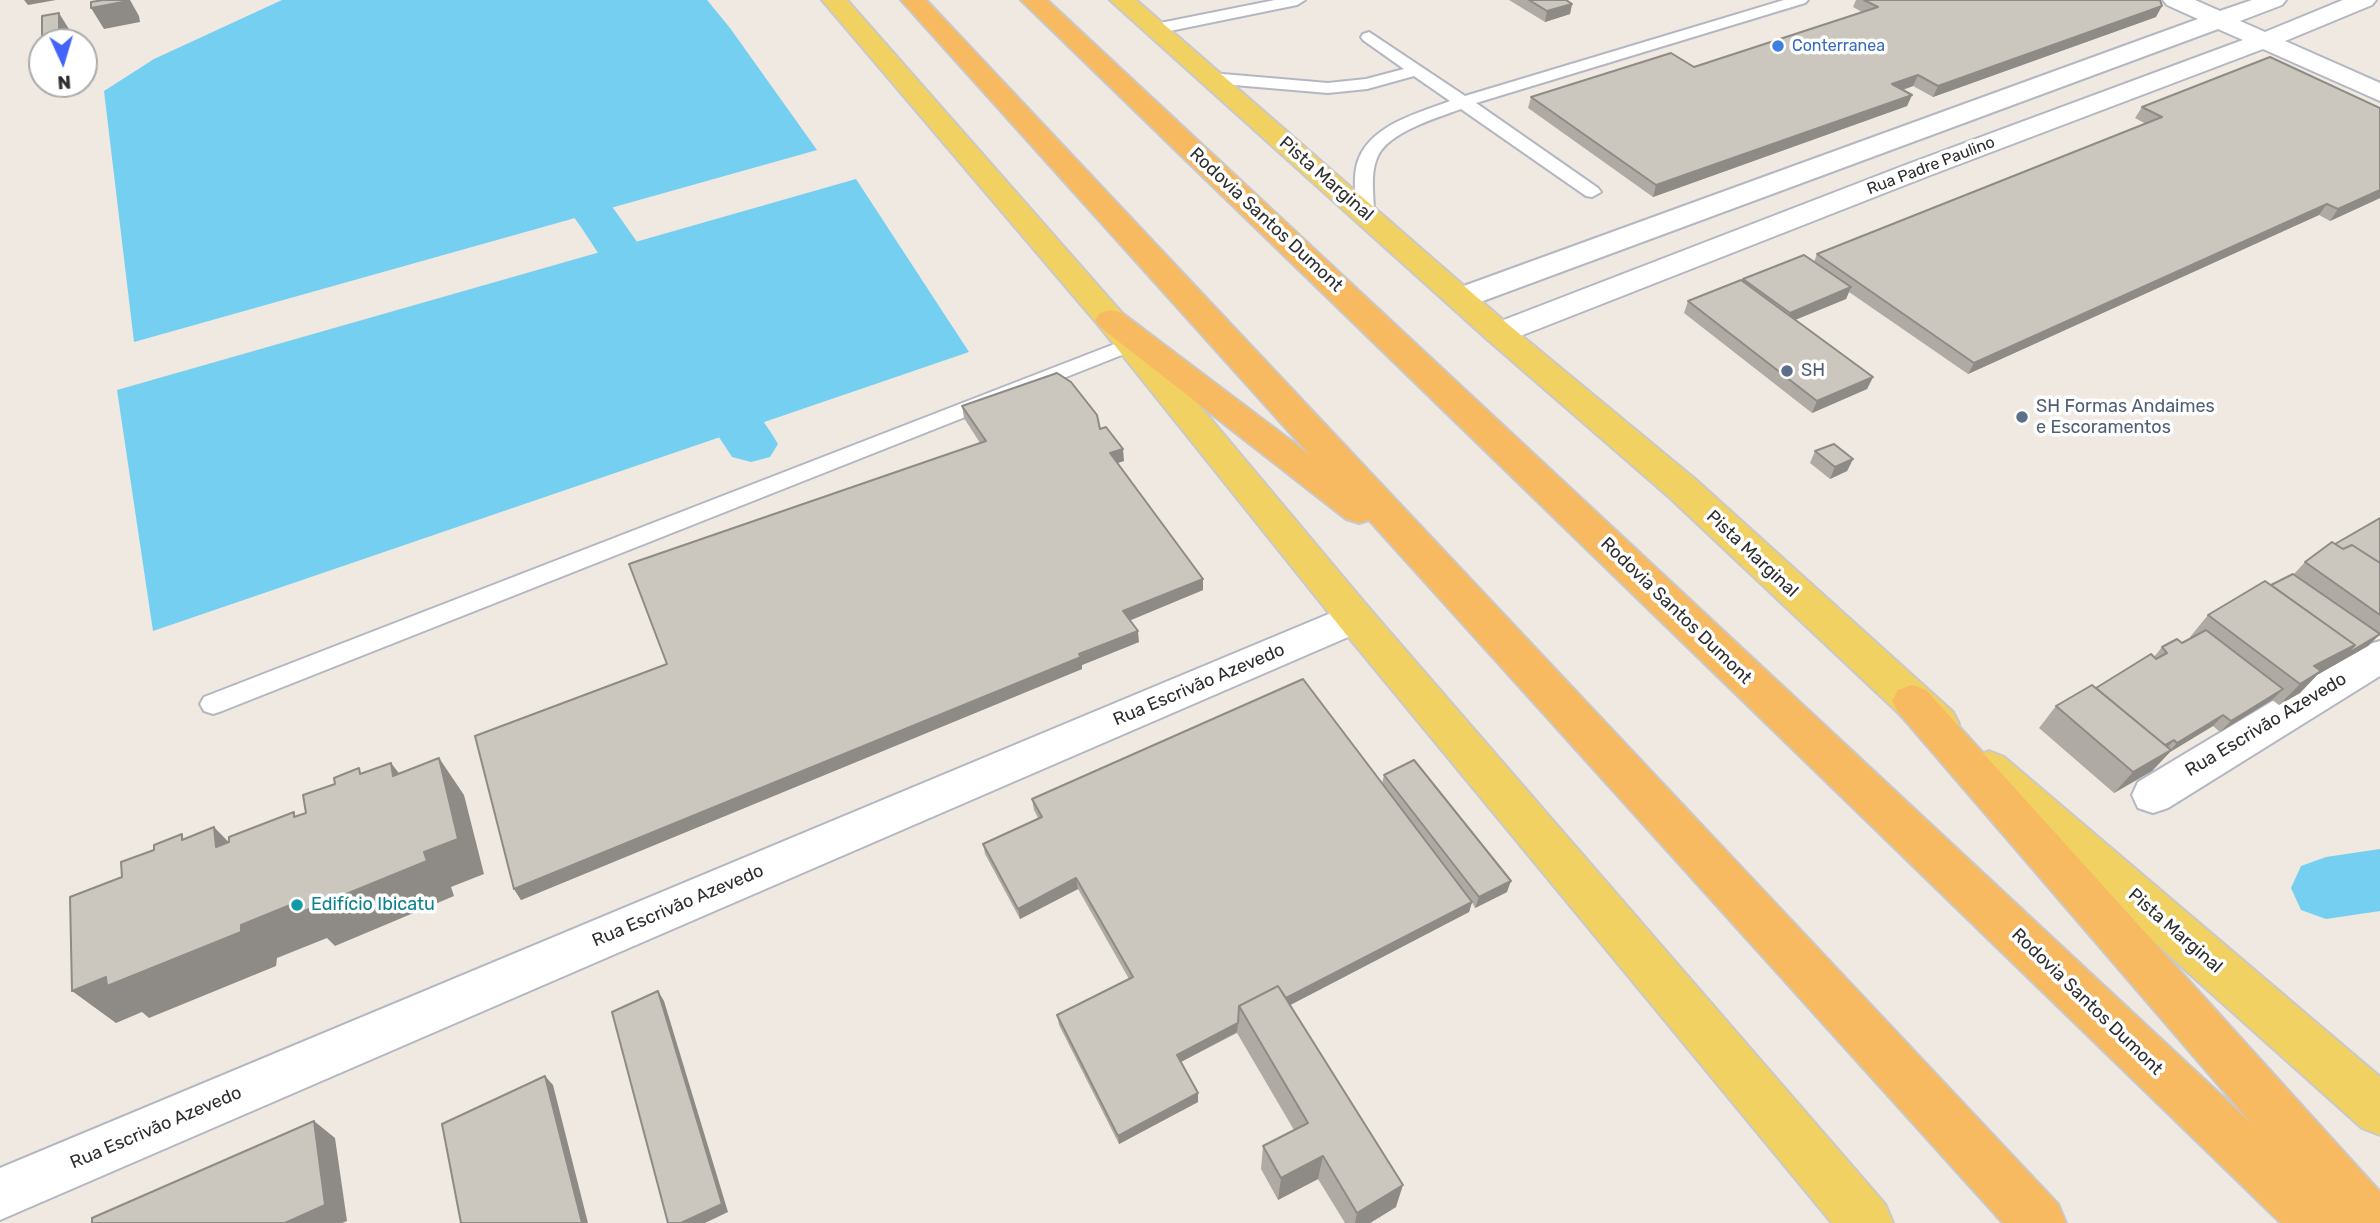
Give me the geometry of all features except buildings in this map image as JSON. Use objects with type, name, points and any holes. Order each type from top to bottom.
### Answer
[{"type":"highway","points":[[913,0],[2039,1223]]},
{"type":"highway","name":"Rodovia Santos Dumont","points":[[1033,0],[2319,1223]]},
{"type":"highway","points":[[1120,332],[1442,574]]},
{"type":"highway","points":[[1912,701],[2372,1223]]},
{"type":"main road","points":[[834,0],[1120,332],[1355,618],[1866,1223]]},
{"type":"main road","name":"Pista Marginal","points":[[1122,0],[1499,333],[1682,488],[1912,701],[2380,1110]]},
{"type":"street","points":[[2175,0],[2380,93]]},
{"type":"street","points":[[1461,298],[2274,0]]},
{"type":"street","name":"Rua Padre Paulino","points":[[1499,333],[2364,0]]},
{"type":"street","name":"Rua Escrivão Azevedo","points":[[0,1194],[1355,618]]},
{"type":"street","name":"Rua Escrivão Azevedo","points":[[2153,795],[2380,656]]},
{"type":"lane","points":[[1155,29],[1297,0]]},
{"type":"lane","points":[[1365,213],[1368,158],[1384,139],[1411,122],[1463,102],[1800,0]]},
{"type":"lane","points":[[1369,37],[1592,192]]},
{"type":"lane","points":[[1211,78],[1328,88],[1367,83],[1417,70]]},
{"type":"lane","points":[[213,704],[1120,332]]},
{"type":"water","points":[[282,0],[707,0],[817,150],[134,342],[104,91],[154,59]]},
{"type":"water","points":[[856,179],[969,352],[153,631],[117,390]]},
{"type":"waterway","points":[[545,148],[600,222],[751,444]]},
{"type":"waterway","points":[[2326,888],[2380,880]]},
{"type":"place","name":"Conterranea","points":[[1778,46]]},
{"type":"place","name":"SH","points":[[1787,371]]},
{"type":"place","name":"SH Formas Andaimes e Escoramentos","points":[[2022,417]]},
{"type":"place","name":"Edifício Ibicatu","points":[[297,905]]}]
